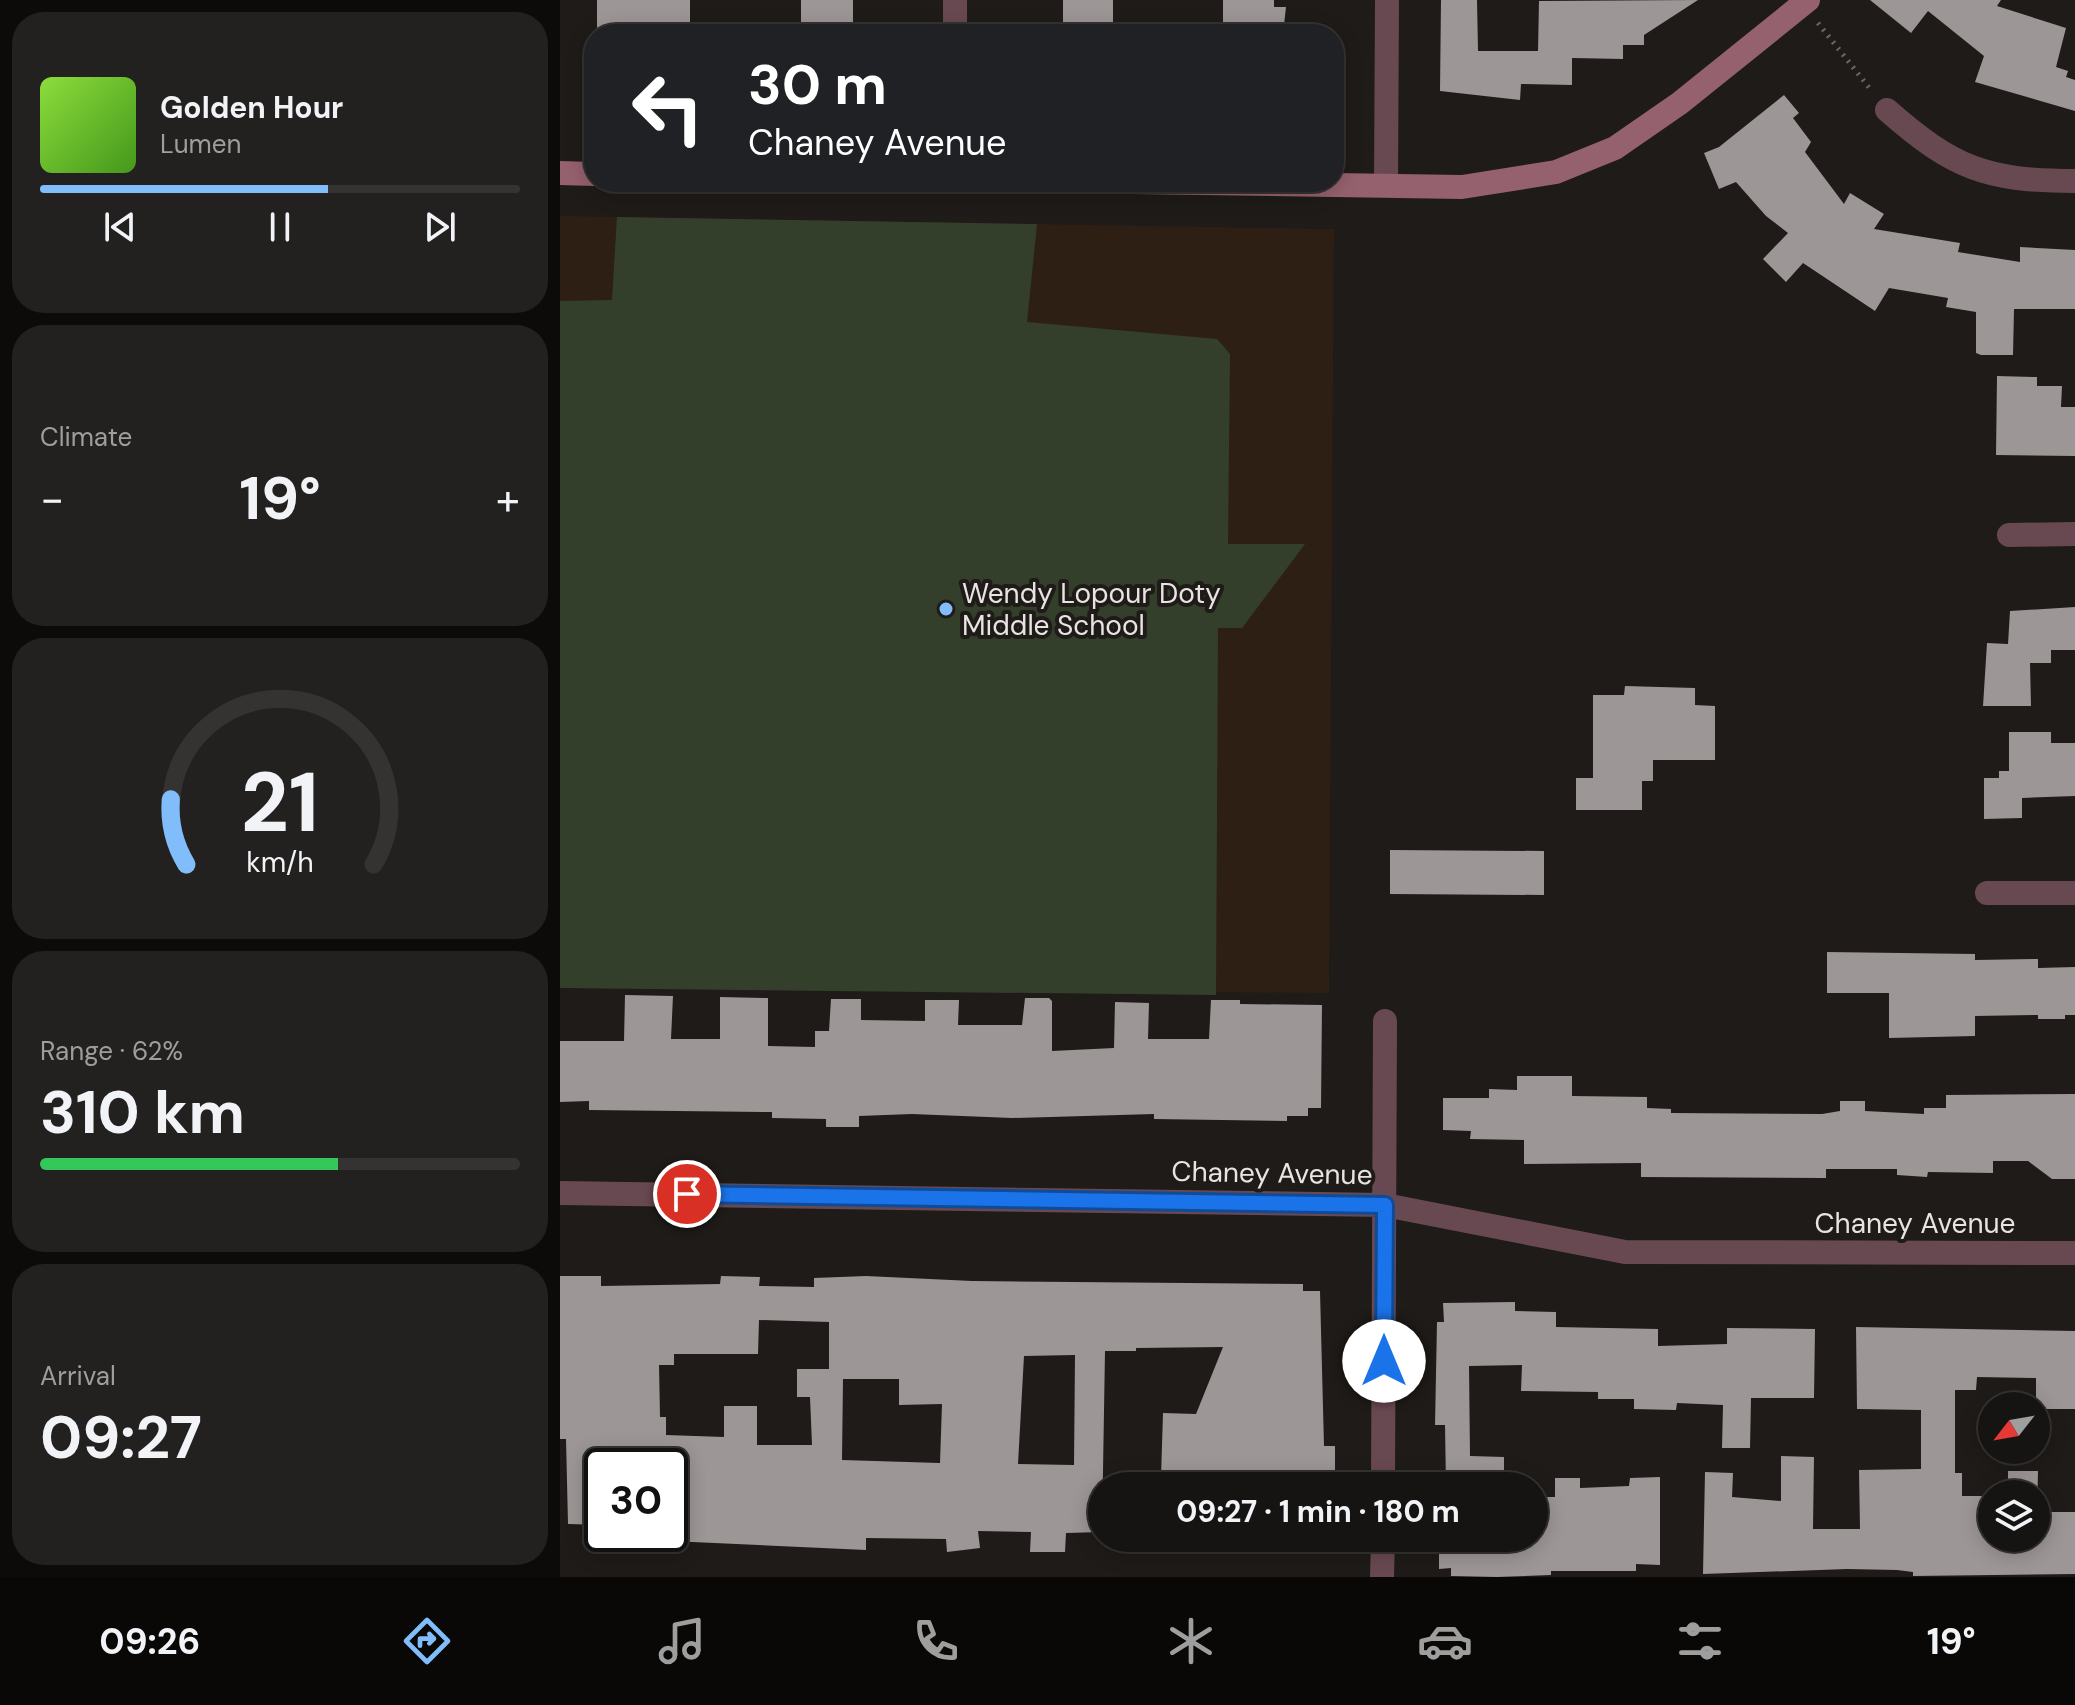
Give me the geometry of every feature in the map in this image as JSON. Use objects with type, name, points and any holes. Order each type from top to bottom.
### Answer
[{"type":"street","points":[[955,0],[955,24]]},
{"type":"street","points":[[1386,185],[1387,0]]},
{"type":"street","points":[[1344,184],[1462,187],[1509,182],[1586,161],[1615,148],[1680,103],[1805,2]]},
{"type":"street","points":[[1887,110],[1923,142],[1961,165],[2003,177],[2075,181]]},
{"type":"street","points":[[560,173],[584,174]]},
{"type":"street","points":[[2009,535],[2075,534]]},
{"type":"street","points":[[1987,893],[2075,893]]},
{"type":"street","points":[[1383,1472],[1385,1021]]},
{"type":"street","name":"Chaney Avenue","points":[[560,1193],[1385,1205],[1625,1252],[2075,1253]]},
{"type":"street","points":[[1382,1577],[1383,1552]]},
{"type":"path","points":[[1805,2],[1887,110]]},
{"type":"shaded area","name":"Wendy Lopour Doty Middle School","points":[[560,216],[1334,229],[1329,993],[560,988]]},
{"type":"green space","name":"Wendy Lopour Doty Middle School","points":[[617,217],[1037,224],[1027,322],[1217,339],[1230,354],[1228,544],[1305,544],[1242,628],[1218,628],[1216,995],[560,988],[560,301],[612,300]]},
{"type":"building","points":[[597,0],[690,0],[690,24],[597,24]]},
{"type":"building","points":[[801,0],[853,0],[853,24],[801,24]]},
{"type":"building","points":[[1063,0],[1113,0],[1113,24],[1063,24]]},
{"type":"building","points":[[1223,0],[1274,0],[1274,7],[1286,7],[1284,24],[1223,24]]},
{"type":"building","points":[[1441,0],[1477,0],[1478,51],[1538,51],[1539,1],[1698,0],[1644,35],[1644,45],[1623,45],[1623,59],[1572,58],[1572,85],[1521,84],[1520,100],[1440,91]]},
{"type":"building","points":[[1870,0],[2001,0],[1997,6],[2066,28],[2056,67],[2068,71],[2066,77],[2075,80],[2075,111],[1975,82],[1984,56],[1928,11],[1911,33]]},
{"type":"building","points":[[1784,95],[1799,113],[1793,118],[1811,142],[1805,152],[1844,204],[1850,193],[1884,214],[1874,229],[1960,243],[1958,252],[2020,262],[2020,247],[2075,250],[2075,309],[2014,309],[2013,355],[1981,355],[1976,353],[1976,312],[1946,307],[1948,298],[1889,288],[1875,311],[1803,263],[1786,282],[1763,259],[1788,233],[1766,216],[1736,182],[1719,189],[1704,153],[1719,147]]},
{"type":"building","points":[[1997,376],[2037,377],[2037,386],[2062,386],[2061,407],[2075,407],[2075,456],[1996,455]]},
{"type":"building","points":[[2075,607],[2075,650],[2051,650],[2051,663],[2030,663],[2031,706],[1983,706],[1987,643],[2008,644],[2010,611]]},
{"type":"building","points":[[1625,686],[1695,688],[1695,705],[1715,706],[1715,760],[1653,760],[1653,781],[1642,781],[1642,810],[1576,810],[1576,778],[1593,778],[1593,695],[1624,695]]},
{"type":"building","points":[[2009,732],[2051,732],[2051,743],[2075,743],[2075,796],[2022,798],[2022,818],[1984,819],[1984,778],[1999,778],[1999,771],[2009,771]]},
{"type":"building","points":[[1390,850],[1544,851],[1544,895],[1390,894]]},
{"type":"building","points":[[1827,952],[1975,954],[1975,960],[2038,959],[2038,968],[2075,967],[2075,1015],[2065,1015],[2065,1019],[2038,1019],[2038,1015],[1975,1016],[1975,1036],[1889,1038],[1889,993],[1827,993]]},
{"type":"building","points":[[625,995],[673,996],[671,1039],[720,1039],[720,997],[768,998],[768,1046],[815,1047],[815,1031],[829,1031],[831,999],[861,999],[861,1020],[925,1021],[925,1000],[959,1000],[958,1025],[1022,1025],[1025,998],[1049,998],[1052,1001],[1052,1051],[1114,1048],[1115,1002],[1149,1003],[1148,1039],[1209,1039],[1211,1000],[1240,1000],[1240,1004],[1322,1005],[1321,1108],[1308,1108],[1308,1116],[1287,1116],[1287,1121],[1154,1119],[1154,1114],[1012,1118],[912,1114],[859,1116],[859,1127],[826,1127],[826,1119],[772,1118],[772,1112],[589,1110],[589,1101],[560,1102],[560,1041],[624,1041]]},
{"type":"building","points":[[1517,1076],[1572,1076],[1572,1096],[1647,1097],[1647,1108],[1671,1109],[1671,1113],[1822,1114],[1840,1111],[1840,1101],[1865,1101],[1865,1111],[1924,1114],[1924,1108],[1946,1108],[1946,1095],[2075,1094],[2075,1179],[2052,1179],[2028,1161],[1993,1161],[1993,1173],[1928,1172],[1927,1177],[1897,1175],[1897,1169],[1826,1169],[1826,1178],[1641,1177],[1641,1163],[1524,1164],[1524,1140],[1470,1139],[1471,1131],[1443,1130],[1443,1098],[1489,1098],[1489,1089],[1517,1090]]},
{"type":"building","points":[[560,1276],[601,1276],[601,1286],[720,1284],[721,1276],[760,1277],[759,1286],[814,1287],[814,1278],[866,1276],[972,1281],[1303,1284],[1303,1291],[1320,1291],[1324,1446],[1335,1446],[1335,1472],[1161,1472],[1163,1413],[1196,1414],[1223,1347],[1105,1351],[1103,1472],[1088,1472],[1088,1532],[1066,1533],[1065,1552],[1030,1552],[1031,1532],[978,1531],[980,1548],[947,1552],[946,1539],[866,1538],[866,1550],[688,1542],[688,1448],[584,1448],[584,1524],[568,1524],[566,1439],[560,1439]],"holes":[[[759,1320],[829,1322],[829,1369],[797,1369],[797,1397],[810,1397],[812,1445],[757,1445],[757,1406],[724,1406],[724,1437],[666,1435],[666,1417],[660,1417],[659,1365],[674,1365],[674,1354],[758,1354]],[[1075,1355],[1074,1465],[1018,1464],[1024,1356]],[[843,1379],[899,1379],[899,1405],[942,1404],[940,1463],[842,1460]]]},
{"type":"building","points":[[1515,1302],[1515,1311],[1556,1312],[1556,1327],[1658,1329],[1658,1346],[1727,1344],[1727,1328],[1815,1329],[1814,1398],[1751,1398],[1750,1448],[1722,1448],[1723,1405],[1677,1403],[1676,1410],[1634,1409],[1634,1399],[1598,1399],[1598,1392],[1521,1391],[1522,1365],[1469,1366],[1470,1456],[1504,1457],[1504,1472],[1446,1472],[1445,1425],[1435,1425],[1437,1322],[1444,1322],[1443,1303]]},
{"type":"building","points":[[1856,1327],[2075,1331],[2075,1409],[2050,1409],[2050,1392],[2036,1392],[2036,1378],[1977,1377],[1976,1390],[1955,1390],[1955,1473],[1962,1473],[1962,1496],[1978,1496],[1978,1552],[2050,1552],[2050,1512],[2075,1512],[2075,1574],[1913,1576],[1913,1572],[1897,1570],[1847,1569],[1703,1574],[1705,1472],[1733,1473],[1732,1497],[1781,1501],[1781,1456],[1814,1457],[1813,1529],[1860,1529],[1859,1470],[1921,1469],[1921,1410],[1857,1409]]},
{"type":"building","points":[[2008,1471],[2038,1471],[2038,1480],[2008,1480]]},
{"type":"building","points":[[1660,1477],[1660,1565],[1636,1564],[1636,1571],[1551,1571],[1551,1575],[1497,1577],[1451,1576],[1451,1568],[1439,1569],[1439,1552],[1548,1552],[1548,1497],[1555,1497],[1555,1478],[1580,1478],[1580,1488],[1629,1486],[1630,1478]]},
{"type":"place","name":"Wendy Lopour Doty Middle School","points":[[946,609]]},
{"type":"route","points":[[687,1194],[1385,1205],[1384,1361]]}]
